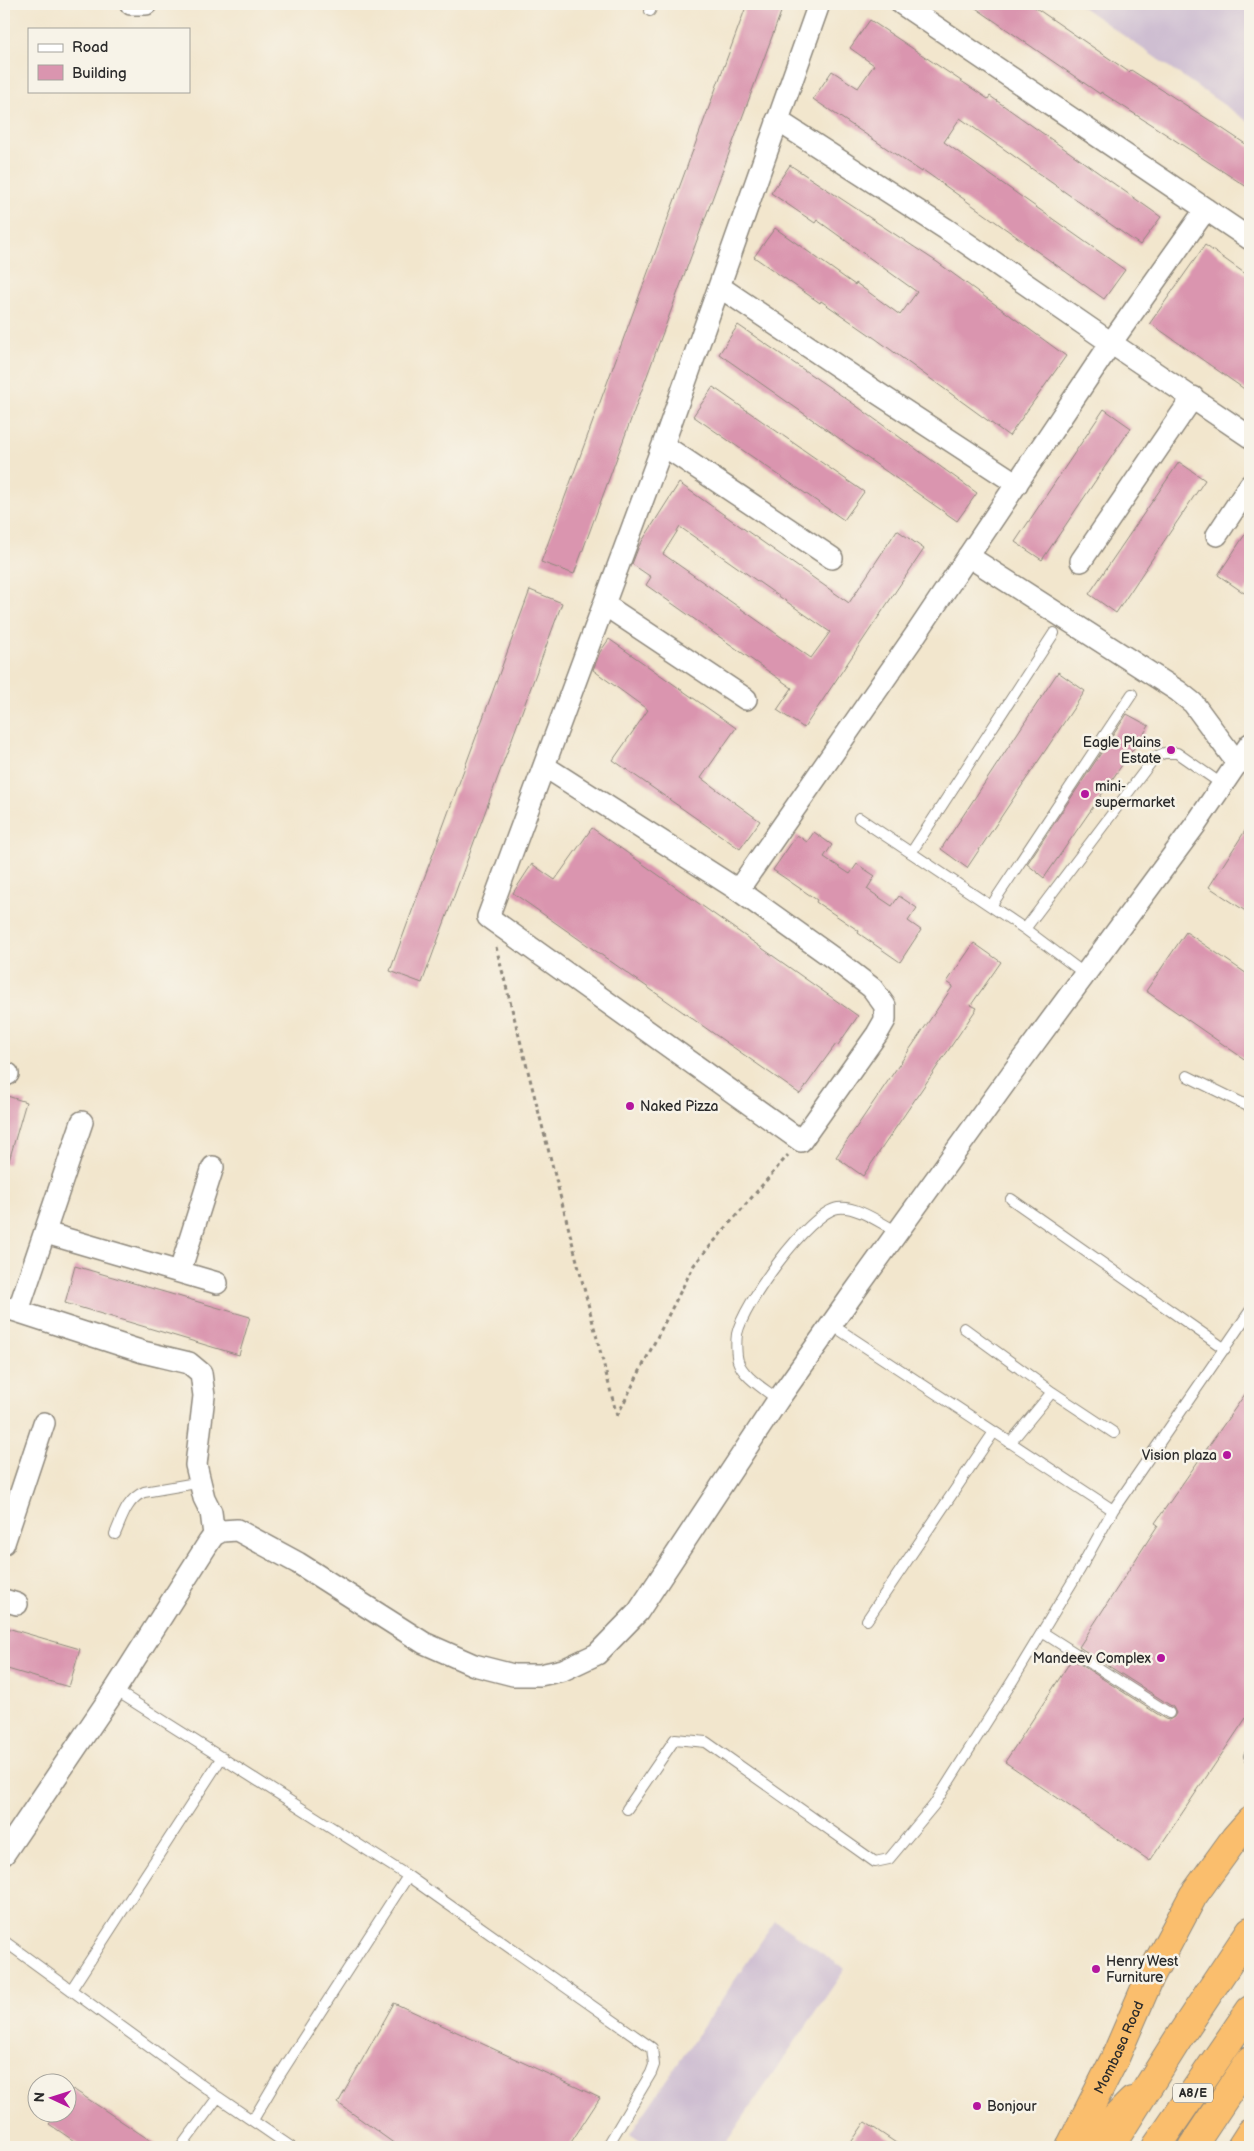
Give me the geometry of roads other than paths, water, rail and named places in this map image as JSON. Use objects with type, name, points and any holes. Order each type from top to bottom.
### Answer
[{"type":"highway","name":"Mombasa Road","points":[[1070,2147],[1115,2058],[1150,1978],[1193,1896],[1235,1838],[1250,1822]]},
{"type":"highway","points":[[1110,2147],[1250,1931]]},
{"type":"highway","name":"A8/E","points":[[1156,2147],[1250,2010]]},
{"type":"highway","name":"A8/E","points":[[1192,2147],[1250,2060]]},
{"type":"highway","points":[[1070,2147],[1089,2141],[1107,2127],[1150,2084]]},
{"type":"highway","points":[[1241,2147],[1250,2133]]},
{"type":"street","points":[[131,4],[146,4]]},
{"type":"street","points":[[544,766],[738,890],[872,988],[885,1006],[885,1020],[801,1140],[488,916],[544,766],[605,606],[720,287],[819,4]]},
{"type":"street","points":[[902,4],[1250,239]]},
{"type":"street","points":[[777,120],[946,229],[1250,436]]},
{"type":"street","points":[[738,890],[910,642],[1111,343],[1206,209]]},
{"type":"street","points":[[720,287],[1017,484]]},
{"type":"street","points":[[1082,561],[1193,398]]},
{"type":"street","points":[[663,446],[832,558]]},
{"type":"street","points":[[1217,535],[1250,485]]},
{"type":"street","points":[[968,556],[1178,691],[1193,704],[1238,764]]},
{"type":"street","points":[[605,606],[746,699]]},
{"type":"street","points":[[4,1854],[115,1690],[214,1535],[230,1529],[237,1530],[298,1563],[424,1643],[474,1665],[513,1675],[540,1675],[563,1670],[598,1654],[638,1612],[778,1400],[1223,785],[1250,744]]},
{"type":"street","points":[[82,1122],[46,1233],[11,1309],[143,1352],[189,1363],[201,1373],[204,1396],[196,1465],[202,1482],[204,1498],[211,1512],[214,1535]]},
{"type":"street","points":[[180,1271],[213,1167]]},
{"type":"street","points":[[46,1233],[217,1283]]},
{"type":"street","points":[[4,1543],[44,1423]]},
{"type":"lane","points":[[911,853],[1054,634]]},
{"type":"lane","points":[[991,906],[1132,694]]},
{"type":"lane","points":[[1024,929],[1155,757],[1164,753],[1177,753],[1223,785]]},
{"type":"lane","points":[[859,818],[991,906],[1085,974]]},
{"type":"lane","points":[[1187,1076],[1250,1107]]},
{"type":"lane","points":[[1011,1199],[1225,1349]]},
{"type":"lane","points":[[778,1400],[741,1370],[737,1359],[737,1334],[750,1306],[768,1278],[797,1239],[816,1218],[838,1208],[860,1211],[898,1232]]},
{"type":"lane","points":[[627,1809],[675,1739],[706,1742],[875,1862],[889,1859],[934,1806],[1042,1632],[1113,1510],[1250,1312]]},
{"type":"lane","points":[[832,1325],[1113,1510]]},
{"type":"lane","points":[[964,1328],[1052,1392],[1114,1433]]},
{"type":"lane","points":[[1010,1443],[1052,1392]]},
{"type":"lane","points":[[867,1620],[994,1432]]},
{"type":"lane","points":[[115,1534],[129,1502],[136,1495],[202,1482]]},
{"type":"lane","points":[[1042,1632],[1169,1713]]},
{"type":"lane","points":[[115,1690],[408,1876],[652,2048],[654,2065],[651,2073],[607,2147]]},
{"type":"lane","points":[[71,1990],[222,1757]]},
{"type":"lane","points":[[253,2120],[279,2076],[408,1876]]},
{"type":"lane","points":[[4,1941],[218,2098],[291,2147]]},
{"type":"lane","points":[[181,2147],[218,2098]]},
{"type":"place","name":"Eagle Plains Estate","points":[[1171,750]]},
{"type":"place","name":"mini- supermarket","points":[[1085,794]]},
{"type":"place","name":"Naked Pizza","points":[[630,1106]]},
{"type":"place","name":"Vision plaza","points":[[1227,1455]]},
{"type":"place","name":"Mandeev Complex","points":[[1161,1658]]},
{"type":"place","name":"Henry West Furniture","points":[[1096,1969]]},
{"type":"place","name":"Bonjour","points":[[977,2106]]}]
